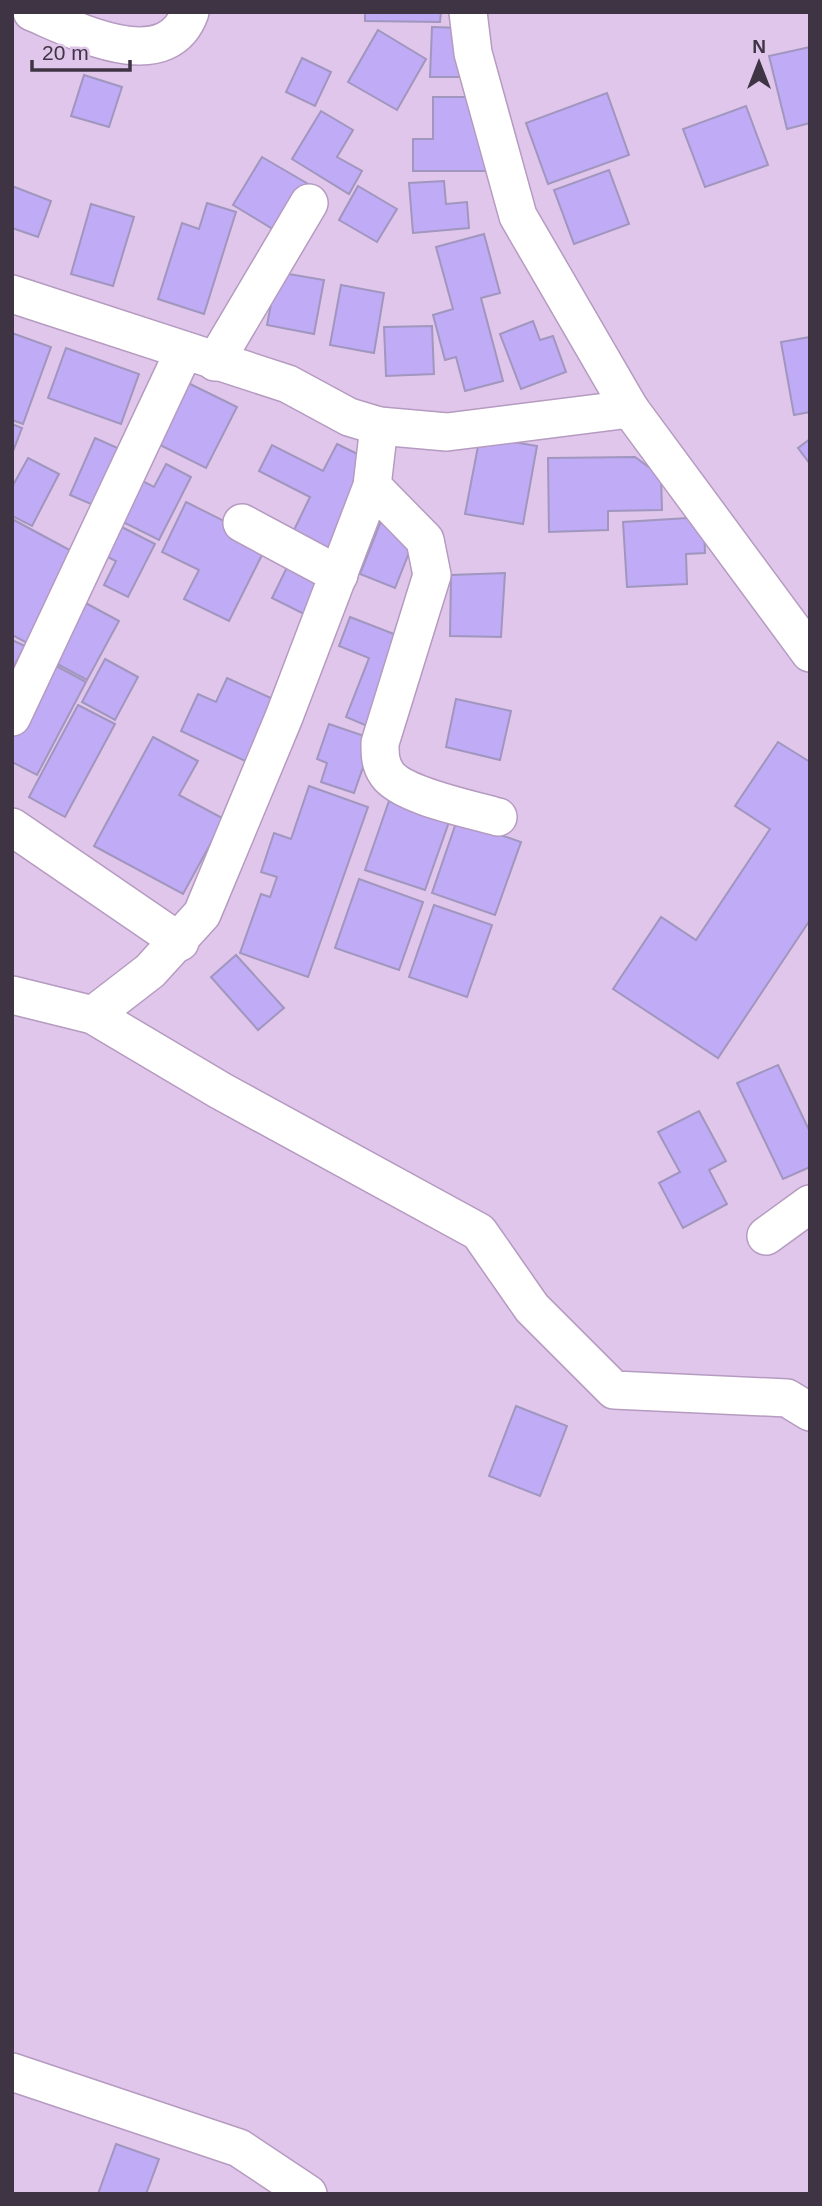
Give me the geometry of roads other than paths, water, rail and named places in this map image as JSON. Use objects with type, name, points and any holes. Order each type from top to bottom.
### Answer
[{"type":"street","points":[[32,12],[117,46],[149,46],[173,36],[190,12]]},
{"type":"street","points":[[468,12],[473,53],[519,216],[630,409],[810,653]]},
{"type":"street","points":[[12,717],[200,356],[309,203]]},
{"type":"street","points":[[12,294],[288,384],[349,417],[379,426],[447,432],[630,409]]},
{"type":"street","points":[[93,1015],[150,971],[180,942],[202,914],[339,575],[372,486],[379,426]]},
{"type":"street","points":[[372,486],[425,540],[432,575],[380,743],[381,762],[388,777],[407,789],[498,817]]},
{"type":"street","points":[[242,523],[339,575]]},
{"type":"street","points":[[12,827],[180,942]]},
{"type":"street","points":[[12,995],[93,1015],[221,1091],[478,1233],[532,1308],[614,1390],[787,1398],[810,1412]]},
{"type":"street","points":[[765,1236],[810,1204]]},
{"type":"street","points":[[12,2073],[239,2148],[308,2194]]}]
